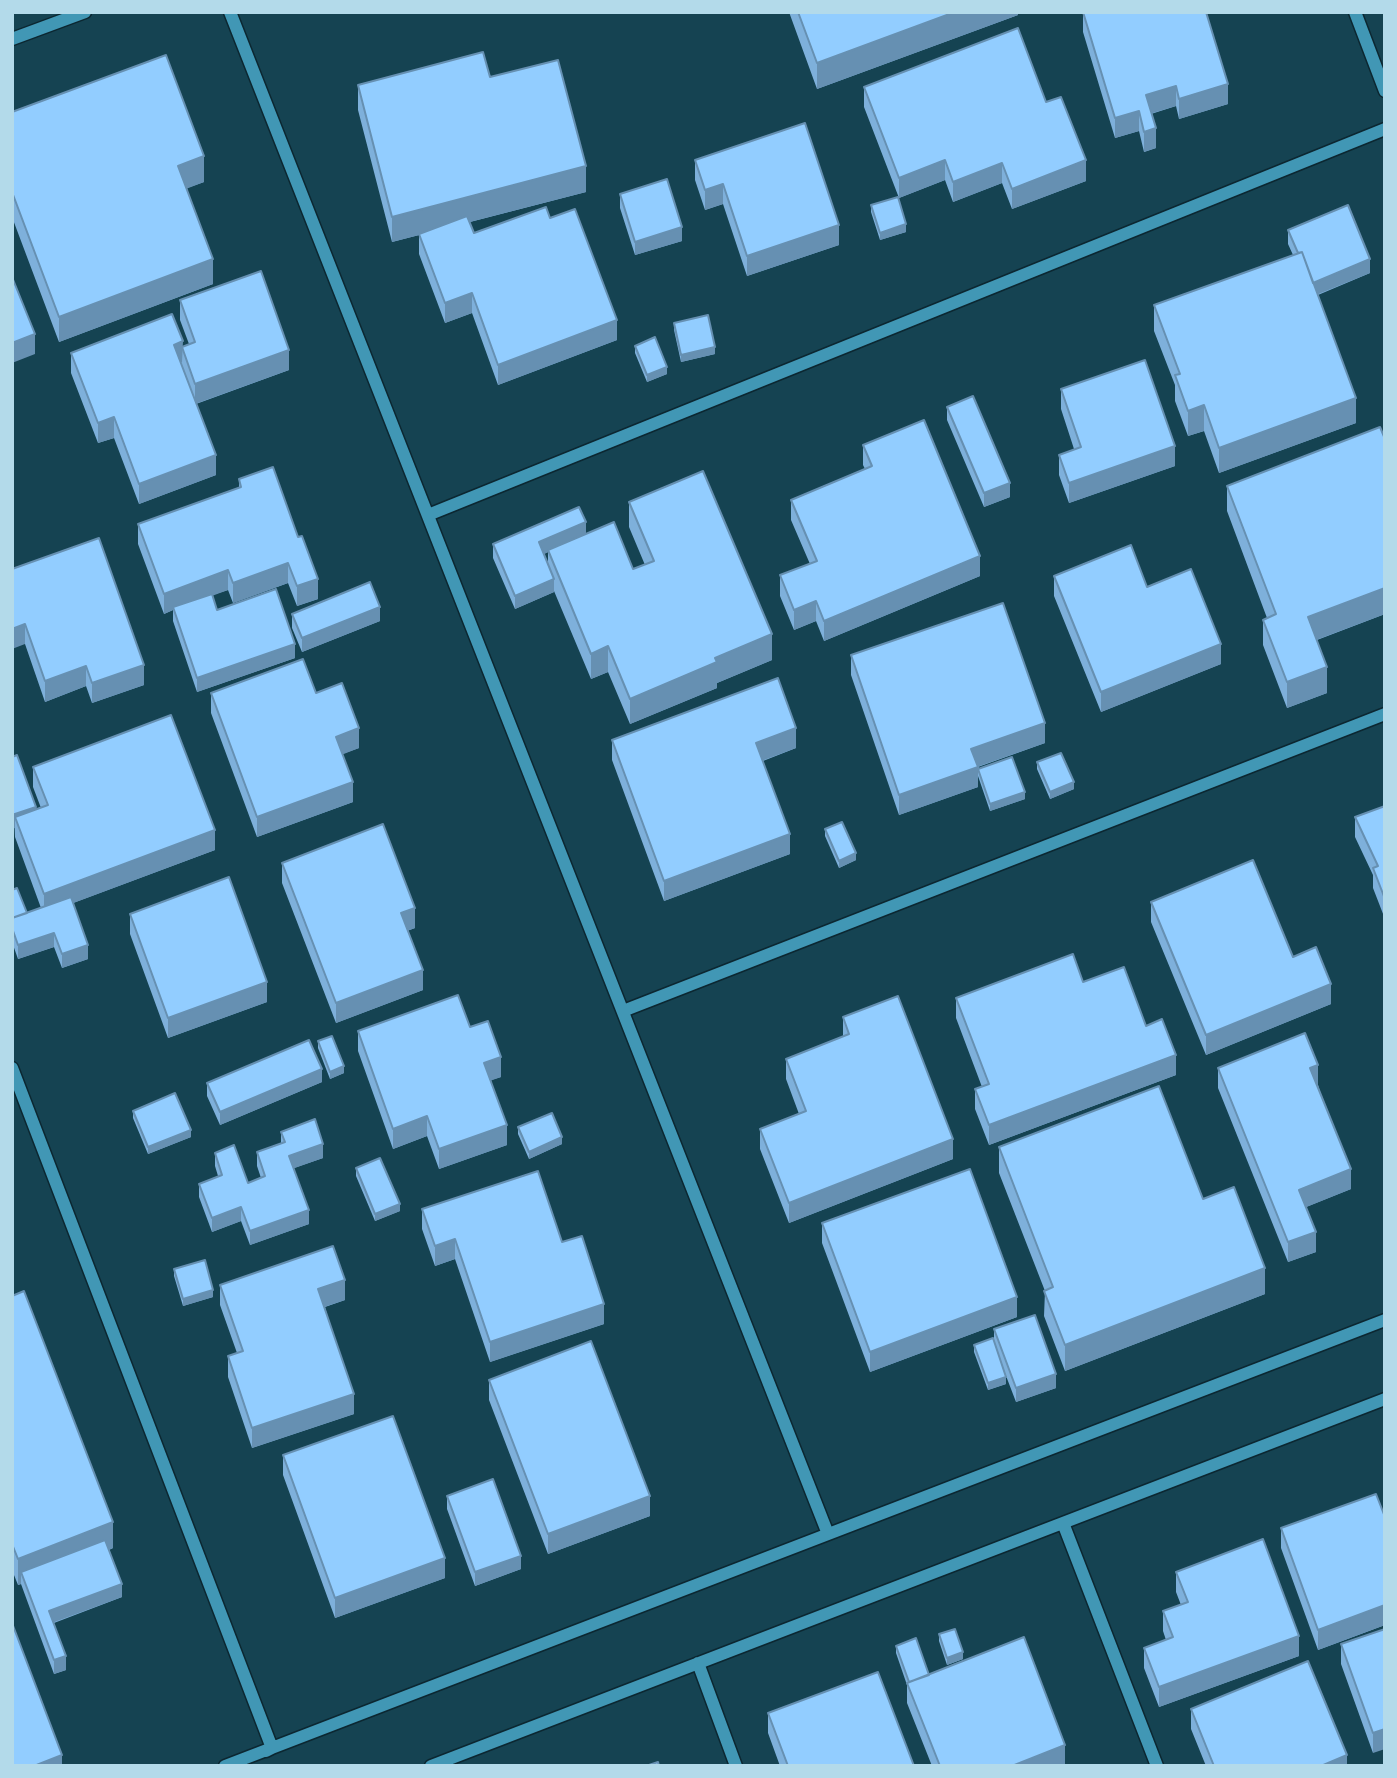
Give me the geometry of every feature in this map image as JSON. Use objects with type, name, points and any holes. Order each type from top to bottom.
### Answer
[{"type":"street","points":[[12,39],[85,12]]},
{"type":"street","points":[[230,12],[828,1534]]},
{"type":"street","points":[[1355,12],[1385,90]]},
{"type":"street","points":[[428,515],[1385,129]]},
{"type":"street","points":[[623,1011],[1385,714]]},
{"type":"street","points":[[12,1068],[272,1748]]},
{"type":"street","points":[[225,1766],[1385,1320]]},
{"type":"street","points":[[431,1766],[1385,1399]]},
{"type":"street","points":[[1063,1523],[1157,1766]]},
{"type":"street","points":[[698,1663],[736,1766]]},
{"type":"street","points":[[242,1766],[272,1748]]},
{"type":"building","points":[[798,12],[955,12],[817,63]]},
{"type":"building","points":[[1083,12],[1206,12],[1228,84],[1179,99],[1176,86],[1146,95],[1156,128],[1144,132],[1139,111],[1115,118]]},
{"type":"building","points":[[1018,28],[1046,102],[1061,97],[1086,160],[1012,189],[1002,163],[953,182],[945,160],[899,178],[864,87]]},
{"type":"building","points":[[483,52],[490,77],[558,60],[586,166],[392,217],[358,85]]},
{"type":"building","points":[[166,55],[204,156],[178,166],[213,259],[59,317],[12,192],[12,112]]},
{"type":"building","points":[[805,123],[839,225],[747,256],[723,184],[705,190],[695,160]]},
{"type":"building","points":[[667,179],[682,227],[635,242],[620,194]]},
{"type":"building","points":[[898,197],[906,224],[880,233],[871,205]]},
{"type":"building","points":[[1348,205],[1370,259],[1313,283],[1302,252],[1298,253],[1288,230]]},
{"type":"building","points":[[546,207],[550,218],[575,209],[617,320],[498,365],[472,293],[445,303],[419,234],[467,216],[474,233]]},
{"type":"building","points":[[1302,252],[1356,398],[1219,448],[1204,405],[1188,411],[1175,375],[1180,374],[1154,305]]},
{"type":"building","points":[[261,271],[289,350],[195,384],[182,347],[195,342],[180,300]]},
{"type":"building","points":[[12,277],[35,334],[12,343]]},
{"type":"building","points":[[172,314],[183,341],[174,345],[216,455],[139,484],[114,417],[98,423],[71,353]]},
{"type":"building","points":[[708,315],[715,347],[681,355],[674,323]]},
{"type":"building","points":[[655,337],[667,367],[647,375],[635,346]]},
{"type":"building","points":[[1145,360],[1175,446],[1069,483],[1059,455],[1081,447],[1061,389]]},
{"type":"building","points":[[973,396],[1010,483],[984,493],[947,407]]},
{"type":"building","points":[[924,420],[980,556],[824,621],[816,601],[794,610],[780,575],[817,561],[791,500],[872,466],[863,445]]},
{"type":"building","points":[[1380,427],[1385,439],[1385,588],[1308,617],[1327,667],[1287,682],[1263,620],[1276,614],[1227,486]]},
{"type":"building","points":[[273,467],[298,537],[302,536],[318,579],[297,586],[288,563],[233,583],[228,570],[164,594],[138,524],[241,487],[239,479]]},
{"type":"building","points":[[703,471],[772,634],[715,658],[717,662],[630,699],[608,646],[591,654],[548,550],[614,522],[633,569],[654,561],[629,502]]},
{"type":"building","points":[[579,507],[586,522],[539,542],[554,579],[515,596],[493,544]]},
{"type":"building","points":[[99,538],[144,665],[92,683],[86,666],[45,681],[25,624],[12,629],[12,569]]},
{"type":"building","points":[[1131,545],[1147,587],[1191,569],[1221,644],[1101,692],[1054,576]]},
{"type":"building","points":[[370,582],[380,607],[302,638],[292,614]]},
{"type":"building","points":[[276,589],[295,644],[197,678],[173,607],[212,594],[217,610]]},
{"type":"building","points":[[1003,603],[1045,723],[971,749],[978,767],[899,795],[851,655]]},
{"type":"building","points":[[303,659],[316,693],[342,683],[359,728],[336,737],[353,782],[257,817],[211,693]]},
{"type":"building","points":[[778,678],[796,728],[756,743],[790,834],[664,881],[612,740]]},
{"type":"building","points":[[171,715],[215,830],[44,894],[15,817],[48,805],[33,767]]},
{"type":"building","points":[[1061,753],[1074,782],[1050,792],[1037,762]]},
{"type":"building","points":[[17,755],[36,807],[12,815],[12,757]]},
{"type":"building","points":[[1012,757],[1025,792],[990,804],[978,769]]},
{"type":"building","points":[[1385,806],[1385,899],[1373,868],[1378,866],[1355,817]]},
{"type":"building","points":[[842,822],[856,853],[839,861],[825,829]]},
{"type":"building","points":[[383,824],[415,908],[401,913],[423,970],[336,1003],[282,863]]},
{"type":"building","points":[[1253,860],[1293,957],[1316,947],[1331,984],[1206,1035],[1151,902]]},
{"type":"building","points":[[229,877],[267,982],[168,1018],[130,914]]},
{"type":"building","points":[[17,888],[27,913],[12,918],[12,890]]},
{"type":"building","points":[[71,897],[88,945],[62,954],[54,933],[18,945],[12,928],[12,918]]},
{"type":"building","points":[[1073,954],[1083,982],[1124,967],[1146,1026],[1162,1019],[1176,1055],[989,1125],[975,1089],[989,1084],[956,998]]},
{"type":"building","points":[[458,995],[470,1027],[488,1021],[501,1057],[484,1063],[507,1125],[439,1149],[427,1116],[393,1129],[358,1031]]},
{"type":"building","points":[[898,996],[953,1139],[789,1203],[760,1129],[806,1111],[786,1059],[849,1034],[843,1017]]},
{"type":"building","points":[[1305,1033],[1318,1065],[1310,1068],[1351,1169],[1299,1190],[1316,1232],[1288,1242],[1218,1068]]},
{"type":"building","points":[[332,1036],[344,1066],[330,1072],[318,1041]]},
{"type":"building","points":[[309,1040],[322,1069],[220,1112],[207,1083]]},
{"type":"building","points":[[1159,1086],[1203,1199],[1234,1187],[1265,1268],[1065,1345],[1044,1291],[1053,1287],[999,1147]]},
{"type":"building","points":[[175,1093],[191,1130],[148,1147],[133,1111]]},
{"type":"building","points":[[552,1113],[562,1137],[529,1152],[518,1127]]},
{"type":"building","points":[[315,1119],[323,1144],[289,1156],[309,1210],[250,1231],[241,1207],[212,1218],[199,1184],[222,1175],[215,1153],[234,1145],[248,1183],[265,1176],[257,1152],[285,1142],[281,1132]]},
{"type":"building","points":[[380,1158],[400,1204],[375,1214],[356,1168]]},
{"type":"building","points":[[970,1169],[1017,1297],[870,1352],[822,1223]]},
{"type":"building","points":[[538,1171],[562,1242],[582,1236],[604,1304],[490,1342],[455,1239],[435,1246],[422,1209]]},
{"type":"building","points":[[333,1246],[345,1280],[318,1289],[354,1394],[252,1428],[228,1356],[243,1351],[220,1285]]},
{"type":"building","points":[[205,1260],[213,1290],[183,1299],[174,1269]]},
{"type":"building","points":[[24,1291],[113,1522],[18,1559],[12,1544],[12,1296]]},
{"type":"building","points":[[1035,1315],[1056,1374],[1016,1388],[994,1329]]},
{"type":"building","points":[[993,1338],[1006,1377],[988,1383],[974,1345]]},
{"type":"building","points":[[591,1341],[650,1496],[548,1534],[489,1380]]},
{"type":"building","points":[[393,1416],[445,1558],[335,1598],[283,1455]]},
{"type":"building","points":[[493,1479],[521,1556],[475,1572],[447,1496]]},
{"type":"building","points":[[1376,1494],[1385,1517],[1385,1605],[1318,1630],[1281,1528]]},
{"type":"building","points":[[1263,1539],[1299,1636],[1159,1687],[1144,1648],[1173,1637],[1163,1611],[1188,1602],[1176,1572]]},
{"type":"building","points":[[105,1540],[122,1584],[49,1611],[66,1656],[54,1660],[21,1572]]},
{"type":"building","points":[[12,1623],[62,1755],[34,1766],[12,1766]]},
{"type":"building","points":[[955,1629],[963,1652],[947,1658],[939,1634]]},
{"type":"building","points":[[1385,1629],[1385,1729],[1373,1733],[1341,1644]]},
{"type":"building","points":[[1024,1637],[1065,1745],[1012,1766],[940,1766],[907,1683]]},
{"type":"building","points":[[916,1638],[929,1675],[909,1682],[896,1646]]},
{"type":"building","points":[[1308,1661],[1347,1755],[1321,1766],[1214,1766],[1191,1709]]},
{"type":"building","points":[[878,1672],[914,1766],[788,1766],[768,1713]]}]
